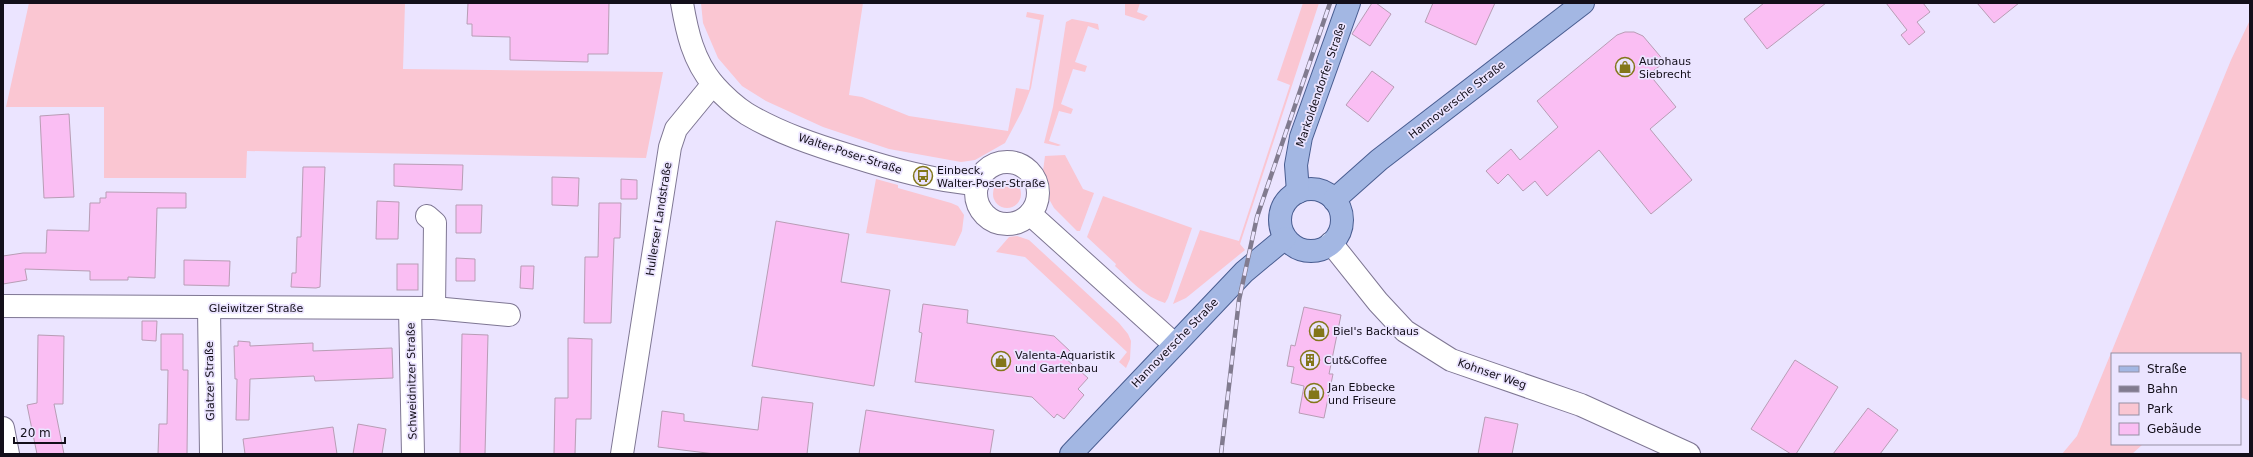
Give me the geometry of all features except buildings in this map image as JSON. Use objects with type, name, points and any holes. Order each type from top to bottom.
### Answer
[{"type":"main road","name":"Markoldendorfer Straße","points":[[1298,192],[1296,165],[1301,136],[1349,3]]},
{"type":"main road","name":"Hannoversche Straße","points":[[1334,200],[1378,160],[1583,3]]},
{"type":"main road","points":[[1317,190],[1334,200],[1339,209],[1341,220],[1340,231],[1331,243],[1315,251],[1304,250],[1293,246],[1285,238],[1280,225],[1281,212],[1287,200],[1298,192],[1317,190]]},
{"type":"main road","name":"Hannoversche Straße","points":[[1071,454],[1244,272],[1285,238]]},
{"type":"street","points":[[682,3],[687,36],[696,58],[713,84]]},
{"type":"street","name":"Walter-Poser-Straße","points":[[713,84],[746,113],[804,141],[923,176],[952,182],[978,184]]},
{"type":"street","name":"Hullerser Landstraße","points":[[622,454],[670,147],[676,129],[713,84]]},
{"type":"street","points":[[1010,162],[1020,164],[1034,178],[1037,187],[1037,201],[1030,214],[1016,222],[1008,224],[993,220],[981,209],[976,192],[978,184],[982,175],[990,167],[999,163],[1010,162]]},
{"type":"street","points":[[1030,214],[1174,344]]},
{"type":"street","points":[[427,216],[436,223],[434,308]]},
{"type":"street","name":"Kohnser Weg","points":[[1331,243],[1378,302],[1405,331],[1451,360],[1581,405],[1689,454]]},
{"type":"street","name":"Gleiwitzer Straße","points":[[3,306],[434,308],[509,315]]},
{"type":"street","name":"Glatzer Straße","points":[[209,308],[211,454]]},
{"type":"street","name":"Schweidnitzer Straße","points":[[410,308],[413,454]]},
{"type":"street","points":[[3,428],[8,454]]},
{"type":"green space","points":[[29,3],[405,3],[403,69],[663,72],[646,158],[247,151],[246,178],[104,178],[104,107],[6,107]]},
{"type":"green space","points":[[701,3],[863,3],[849,95],[862,97],[909,116],[1008,131],[1016,88],[1029,90],[1040,20],[1026,17],[1027,12],[1044,15],[1031,88],[1022,111],[1005,143],[975,160],[961,162],[889,149],[823,127],[766,101],[742,86],[718,58],[703,23]]},
{"type":"green space","points":[[1125,3],[1140,3],[1137,12],[1148,16],[1144,21],[1125,15]]},
{"type":"green space","points":[[1303,3],[1319,3],[1240,244],[1245,250],[1186,298],[1173,304],[1200,230],[1239,241],[1290,85],[1277,80]]},
{"type":"green space","points":[[1072,19],[1098,24],[1099,30],[1088,26],[1075,62],[1087,66],[1085,72],[1073,69],[1061,104],[1073,109],[1071,114],[1059,111],[1049,141],[1061,145],[1058,146],[1044,143],[1053,107],[1066,22]]},
{"type":"green space","points":[[2250,20],[2250,401],[2241,397],[2241,353],[2111,353],[2111,445],[2142,445],[2132,454],[2062,454],[2077,436],[2231,60]]},
{"type":"green space","points":[[1065,155],[1083,189],[1094,193],[1080,231],[1077,231],[1054,208],[1049,199],[1050,190],[1043,171],[1045,156]]},
{"type":"green space","points":[[876,179],[898,185],[898,188],[958,206],[964,215],[962,231],[955,246],[866,233]]},
{"type":"green space","points":[[1007,180],[1017,184],[1021,194],[1017,204],[1007,208],[997,204],[993,194],[997,184]]},
{"type":"green space","points":[[1103,196],[1192,228],[1165,303],[1151,297],[1138,288],[1115,266],[1116,264],[1087,237]]},
{"type":"green space","points":[[1017,236],[1029,240],[1119,323],[1128,334],[1131,341],[1130,359],[1126,368],[1119,362],[1127,352],[1025,257],[996,252],[1009,237]]},
{"type":"railway","points":[[1221,454],[1239,300],[1257,217],[1330,3]]},
{"type":"place","name":"Autohaus Siebrecht","points":[[1625,67]]},
{"type":"place","name":"Einbeck, Walter-Poser-Straße","points":[[923,176]]},
{"type":"place","name":"Biel's Backhaus","points":[[1319,331]]},
{"type":"place","name":"Cut&Coffee","points":[[1310,360]]},
{"type":"place","name":"Valenta-Aquaristik und Gartenbau","points":[[1001,361]]},
{"type":"place","name":"Jan Ebbecke und Friseure","points":[[1314,393]]}]
